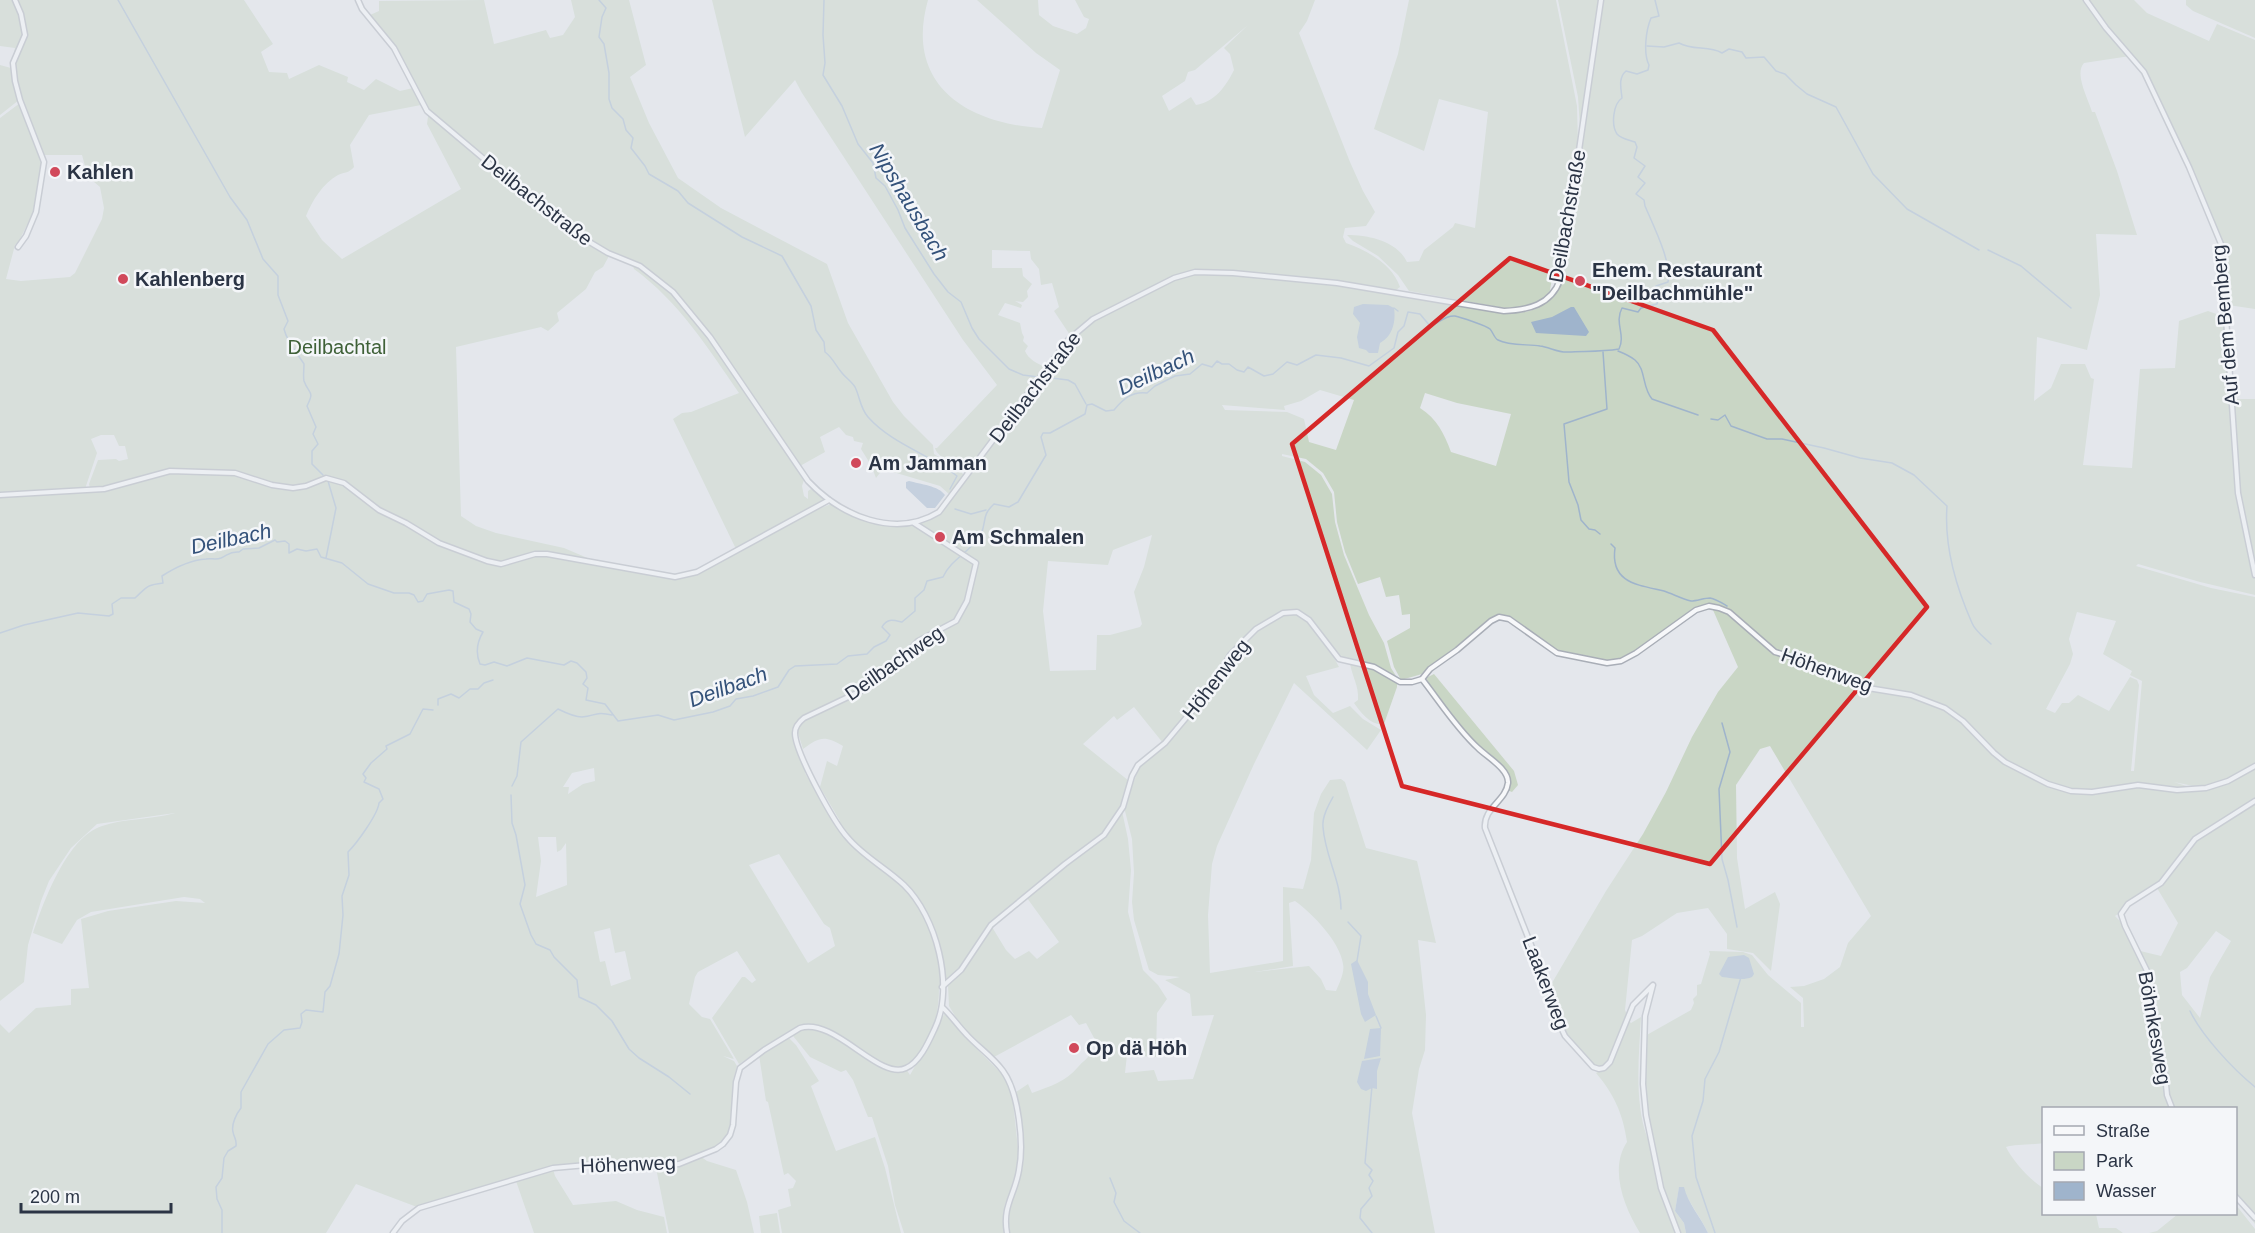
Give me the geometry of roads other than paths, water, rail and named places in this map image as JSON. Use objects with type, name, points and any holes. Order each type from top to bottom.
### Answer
[{"type":"street","points":[[15,0],[23,20],[25,35],[13,63],[15,81],[44,162],[36,212],[26,236],[18,247]]},
{"type":"street","name":"Deilbachstraße","points":[[358,0],[362,9],[394,48],[432,115],[566,228],[608,253],[640,266],[662,281],[710,337],[808,481],[819,493],[870,521],[893,524],[927,519],[939,512],[1050,363],[1079,329],[1093,319],[1174,278],[1195,272],[1337,283],[1504,311],[1521,310],[1546,301],[1553,295],[1560,280],[1601,0]]},
{"type":"street","name":"Auf dem Bemberg","points":[[2086,0],[2106,28],[2144,72],[2222,244],[2238,493],[2255,575]]},
{"type":"street","points":[[0,495],[104,489],[170,471],[235,473],[293,488],[306,486],[326,478],[344,483],[379,510],[439,543],[488,561],[501,564],[535,554],[547,554],[675,577],[697,572],[829,500]]},
{"type":"street","name":"Deilbachweg","points":[[914,522],[976,563],[967,601],[956,621],[918,641],[891,669],[865,689],[804,718],[798,724],[795,733],[812,778],[841,830],[849,840],[903,885],[925,912],[937,944],[942,987]]},
{"type":"street","name":"Höhenweg","points":[[393,1233],[402,1221],[419,1208],[553,1168],[609,1163],[655,1166],[679,1164],[723,1144],[730,1135],[735,1116],[736,1082],[741,1068],[792,1032],[806,1026],[820,1027],[880,1064],[905,1069],[916,1060],[930,1039],[942,1007],[942,987],[961,970],[983,934],[1000,917],[1104,835],[1123,807],[1132,776],[1138,765],[1165,743],[1206,694],[1230,655],[1256,629],[1283,614],[1297,612],[1309,620],[1340,659],[1374,667],[1400,682],[1412,682],[1422,679],[1430,669],[1499,617],[1509,619],[1557,653],[1607,663],[1621,661],[1636,653],[1696,610],[1708,606],[1728,612],[1775,652],[1868,688],[1911,695],[1945,708],[1963,721],[2005,762],[2048,784],[2071,791],[2092,792],[2139,784],[2177,790],[2206,788],[2228,781],[2255,766]]},
{"type":"street","name":"Laakerweg","points":[[1422,679],[1476,746],[1506,774],[1508,783],[1504,792],[1487,813],[1485,828],[1548,988],[1557,1019],[1565,1036],[1593,1067],[1599,1070],[1610,1062],[1633,1005],[1653,985],[1645,1016],[1643,1084],[1646,1115],[1661,1188],[1678,1233]]},
{"type":"street","name":"Böhnkesweg","points":[[2172,1107],[2167,1095],[2149,975],[2121,914],[2128,904],[2161,883],[2195,840],[2255,801]]},
{"type":"street","points":[[942,1007],[996,1062],[1015,1096],[1021,1159],[1019,1173],[1006,1205],[1007,1233]]},
{"type":"street","points":[[2237,1199],[2255,1218]]},
{"type":"water","points":[[1363,304],[1388,305],[1394,308],[1393,328],[1380,343],[1378,353],[1369,353],[1359,348],[1357,337],[1360,323],[1353,314],[1354,307]]},
{"type":"water","points":[[1574,307],[1589,332],[1586,336],[1536,333],[1531,322],[1552,317]]},
{"type":"water","points":[[906,482],[934,487],[945,495],[935,508],[927,508],[906,488]]},
{"type":"water","points":[[1744,955],[1749,958],[1754,974],[1752,977],[1737,979],[1722,977],[1719,974],[1728,957]]},
{"type":"water","points":[[1357,960],[1368,982],[1368,994],[1376,1015],[1365,1022],[1361,1014],[1351,964]]},
{"type":"water","points":[[1381,1028],[1380,1056],[1364,1059],[1370,1029]]},
{"type":"water","points":[[1381,1058],[1377,1071],[1377,1089],[1372,1088],[1366,1091],[1361,1089],[1357,1082],[1362,1061]]},
{"type":"water","points":[[1679,1187],[1684,1187],[1688,1199],[1708,1233],[1686,1233],[1684,1223],[1675,1211]]},
{"type":"waterway","points":[[118,0],[230,197],[247,220],[263,259],[278,276],[278,295],[288,321],[284,329],[285,334],[304,364],[304,381],[311,395],[307,406],[316,427],[313,434],[318,444],[312,451],[312,464],[323,475]]},
{"type":"waterway","points":[[599,0],[606,8],[599,37],[604,44],[609,73],[609,99],[612,108],[623,119],[626,130],[633,138],[631,148],[649,174],[678,191],[688,203],[742,237],[782,256],[811,306],[816,330],[824,342],[825,352],[855,387],[865,414],[888,435],[957,476],[950,489]]},
{"type":"waterway","name":"Nipshausbach","points":[[824,0],[825,63],[823,75],[842,106],[858,144],[873,163],[876,178],[885,186],[905,228],[934,274],[948,292],[961,302],[979,339],[1009,369],[1023,375],[1038,377]]},
{"type":"waterway","name":"Deilbach","points":[[0,633],[78,613],[109,616],[113,614],[112,604],[121,598],[135,598],[147,587],[163,583],[162,576],[178,567],[189,562],[219,559],[243,549],[259,548],[275,540],[289,544],[289,553],[297,549],[306,551],[317,549],[321,557],[342,563],[368,584],[394,593],[409,593],[414,595],[418,602],[423,601],[427,594],[453,591],[454,602],[469,609],[470,622],[476,629],[483,632],[477,647],[480,664],[494,662],[507,666],[527,658],[564,665],[571,661],[577,663],[586,672],[587,678],[583,684],[588,688],[586,700],[605,704],[618,721],[658,715],[674,720],[713,712],[730,706],[736,699],[778,687],[789,670],[795,666],[837,664],[848,656],[867,654],[874,647],[886,641],[890,635],[882,627],[884,624],[890,620],[902,622],[915,611],[915,598],[924,590],[927,581],[943,577],[951,565],[977,540],[983,529],[987,512],[994,504],[1009,507],[1018,502],[1046,455],[1041,437],[1043,433],[1050,433],[1085,414],[1087,405],[1092,404],[1106,411],[1114,410],[1124,399],[1132,395],[1147,393],[1155,386],[1175,376],[1190,374],[1202,364],[1212,367],[1217,361],[1244,372],[1248,367],[1264,376],[1273,374],[1287,362],[1297,365],[1316,355],[1341,358],[1369,366],[1394,348],[1398,332],[1404,326],[1408,312],[1420,314],[1430,326],[1448,317],[1462,318],[1488,328],[1502,342],[1540,346],[1565,352],[1619,349],[1621,344],[1619,319],[1622,308],[1638,312],[1641,308],[1657,304],[1656,286],[1668,282],[1667,264],[1661,244],[1644,200],[1636,194],[1645,183],[1638,177],[1645,166],[1634,158],[1637,147],[1635,142],[1617,134],[1614,120],[1615,110],[1622,98],[1623,74],[1626,71],[1637,74],[1648,70],[1646,48],[1648,29],[1651,18],[1659,16],[1655,0]]},
{"type":"waterway","points":[[1647,46],[1664,47],[1679,43],[1722,53],[1729,49],[1742,52],[1746,58],[1764,57],[1776,71],[1785,74],[1807,94],[1836,107],[1873,174],[1907,209],[1979,250]]},
{"type":"waterway","points":[[1988,250],[2021,266],[2071,308]]},
{"type":"waterway","name":"Deilbach","points":[[1394,308],[1398,311]]},
{"type":"waterway","points":[[1618,351],[1631,357],[1638,364],[1652,399],[1698,415]]},
{"type":"waterway","points":[[1600,534],[1589,529],[1581,520],[1569,482],[1564,424],[1607,409],[1603,352]]},
{"type":"waterway","points":[[1043,377],[1068,380],[1075,384],[1086,404]]},
{"type":"waterway","points":[[1711,419],[1718,420],[1725,415],[1731,426],[1767,439],[1782,439],[1860,458],[1892,463],[1914,475],[1947,506],[1947,536],[1956,581],[1973,626],[1991,644]]},
{"type":"waterway","points":[[326,558],[336,508],[328,481]]},
{"type":"waterway","points":[[955,509],[971,514],[986,510]]},
{"type":"waterway","points":[[1611,544],[1615,548],[1617,569],[1628,580],[1691,601],[1710,598],[1727,606]]},
{"type":"waterway","points":[[438,705],[438,699],[451,694],[459,698],[470,689],[478,689],[484,683],[493,680]]},
{"type":"waterway","points":[[222,1233],[222,1210],[217,1199],[216,1187],[222,1178],[224,1158],[228,1151],[236,1146],[233,1126],[241,1108],[241,1092],[268,1044],[284,1030],[300,1028],[301,1014],[306,1010],[323,1012],[325,992],[330,986],[339,954],[343,915],[342,896],[349,875],[348,852],[383,799],[379,789],[364,782],[366,778],[363,774],[371,763],[387,749],[386,746],[410,734],[423,709],[433,710]]},
{"type":"waterway","points":[[512,786],[517,776],[521,742],[558,709],[579,717],[612,715]]},
{"type":"waterway","points":[[1722,723],[1730,752],[1719,789],[1722,859],[1737,927]]},
{"type":"waterway","points":[[511,795],[512,823],[525,885],[520,904],[536,944],[550,950],[577,980],[579,997],[596,1005],[612,1021],[629,1049],[690,1094]]},
{"type":"waterway","points":[[1333,797],[1324,815],[1323,827],[1341,909]]},
{"type":"waterway","points":[[1348,922],[1361,936],[1357,961]]},
{"type":"waterway","points":[[1715,1233],[1696,1177],[1692,1136],[1703,1101],[1705,1079],[1719,1052],[1741,977]]},
{"type":"waterway","points":[[2190,1011],[2219,1052],[2255,1087]]},
{"type":"waterway","points":[[1376,1016],[1381,1028]]},
{"type":"waterway","points":[[1372,1086],[1365,1163],[1372,1170],[1369,1175],[1373,1181],[1369,1188],[1372,1196],[1361,1209],[1360,1218],[1372,1233]]},
{"type":"waterway","points":[[1110,1178],[1116,1193],[1114,1202],[1124,1221],[1140,1233]]},
{"type":"place","name":"Kahlen","points":[[55,172]]},
{"type":"place","name":"Kahlenberg","points":[[123,279]]},
{"type":"place","name":"Ehem. Restaurant \"Deilbachmühle\"","points":[[1580,281]]},
{"type":"place","name":"Am Jamman","points":[[856,463]]},
{"type":"place","name":"Am Schmalen","points":[[940,537]]},
{"type":"place","name":"Op dä Höh","points":[[1074,1048]]},
{"type":"park label","name":"Deilbachtal","points":[[337,347]]}]
